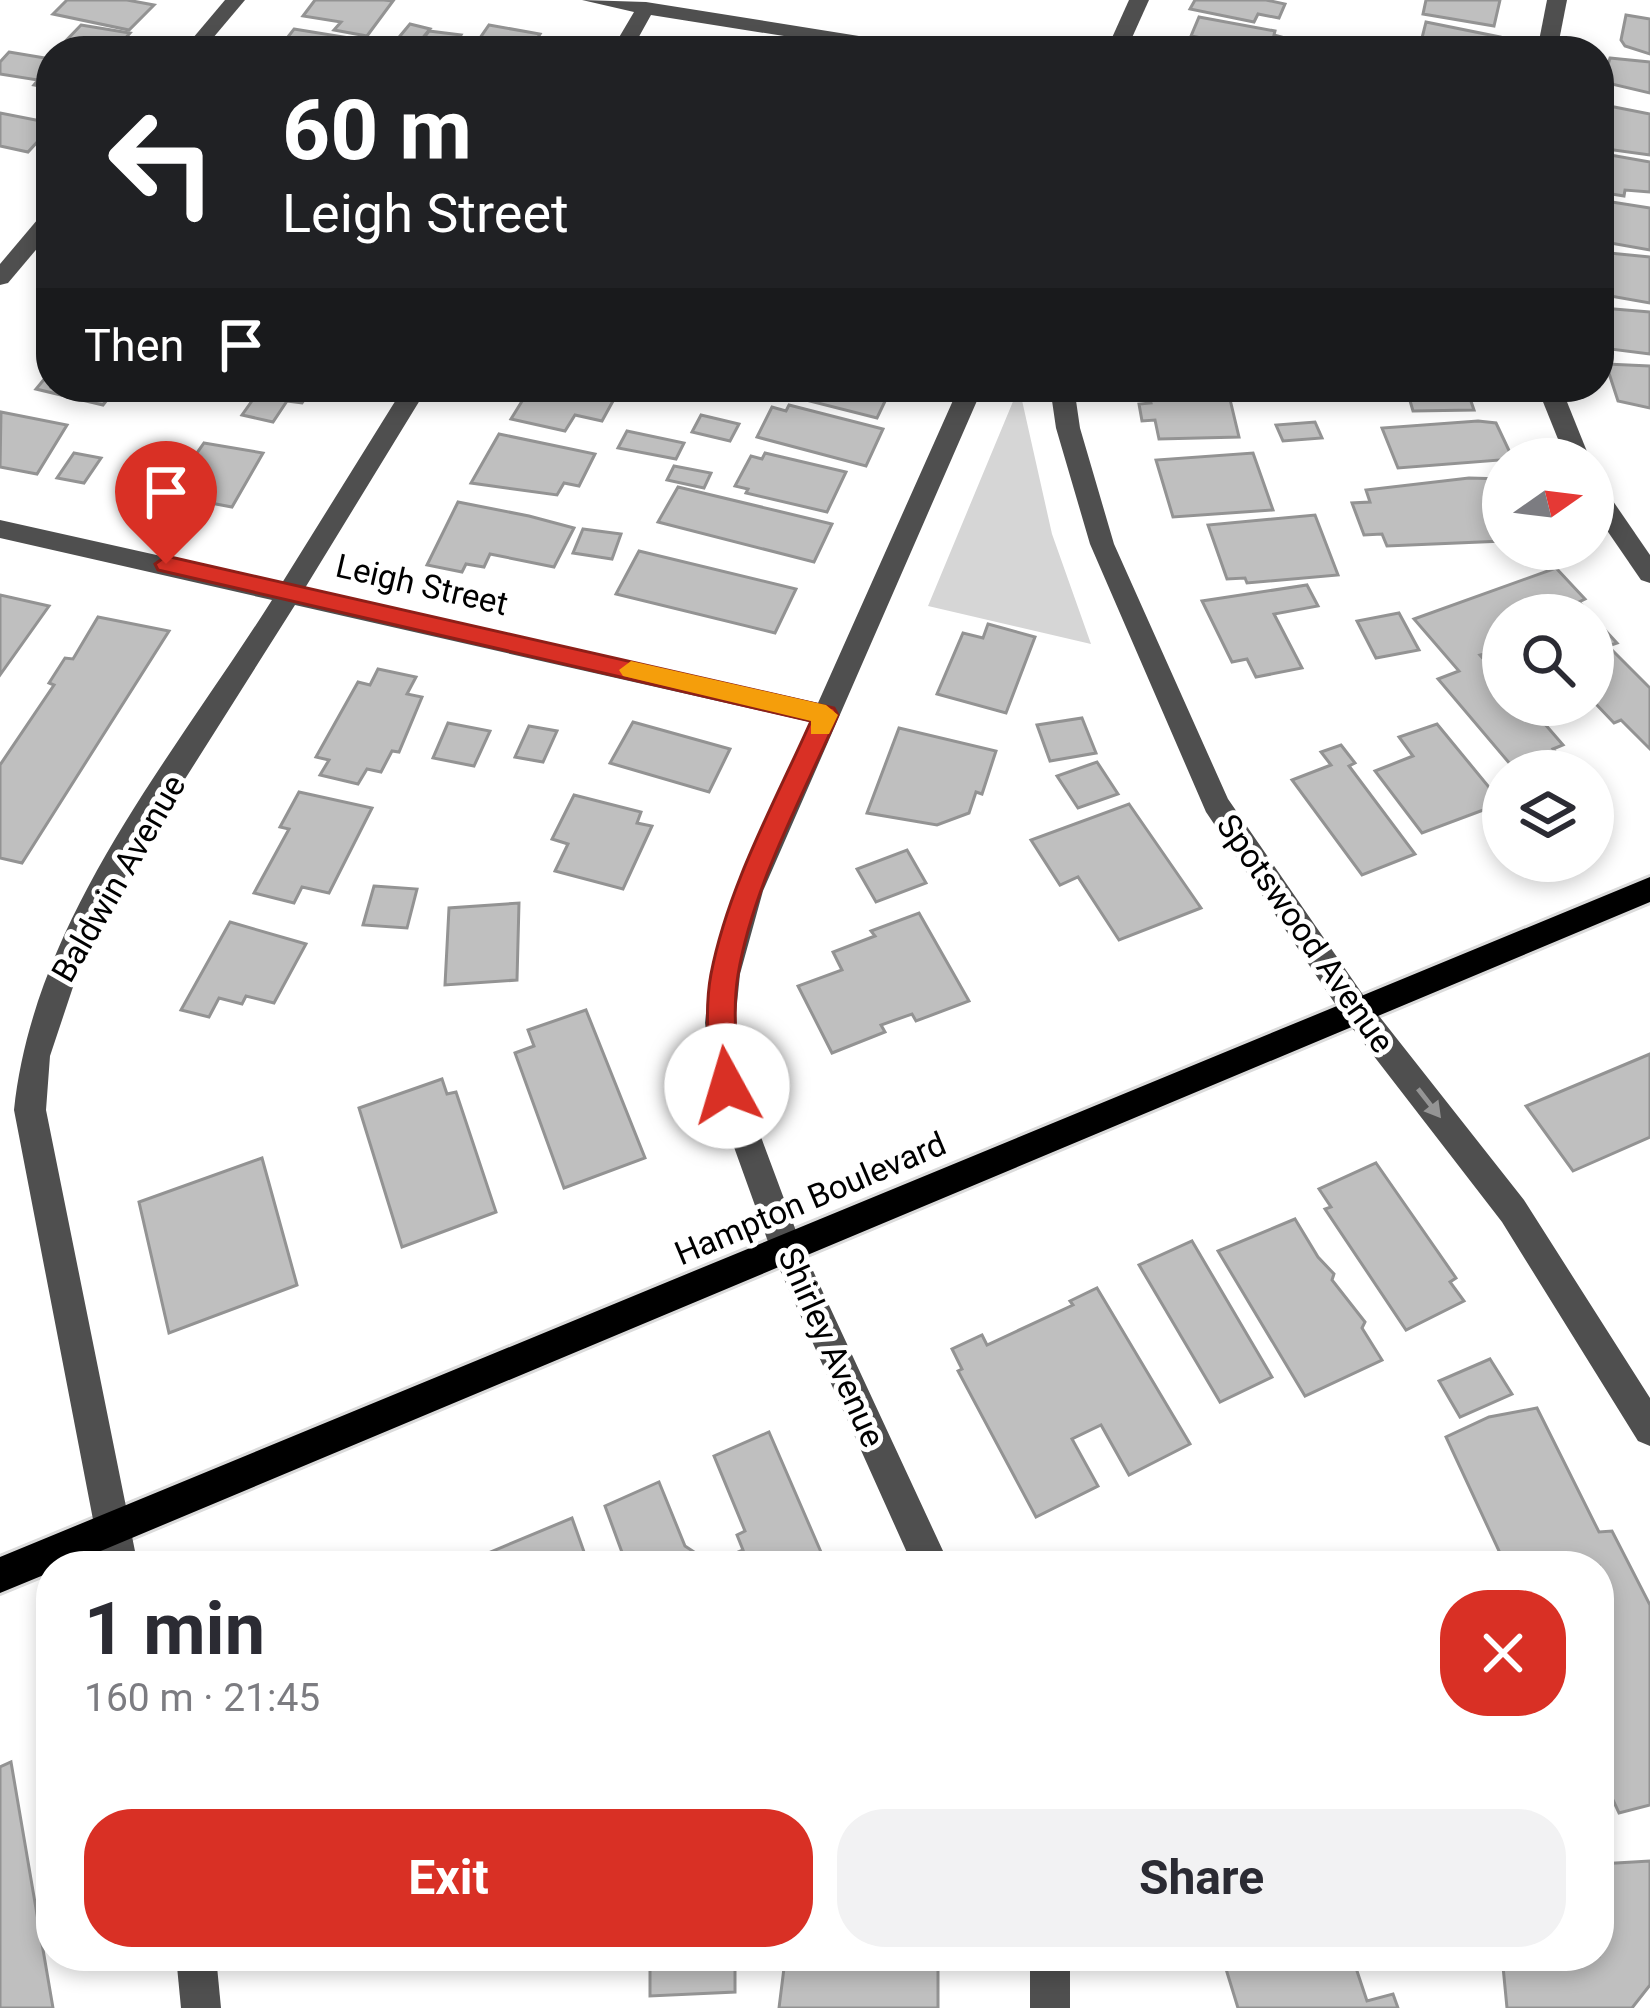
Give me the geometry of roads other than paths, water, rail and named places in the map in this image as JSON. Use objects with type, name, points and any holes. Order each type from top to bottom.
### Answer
[{"type":"main road","name":"Hampton Boulevard","points":[[61,1551],[1650,889]]},
{"type":"main road","name":"Hampton Boulevard","points":[[0,1576],[36,1561]]},
{"type":"street","points":[[205,36],[235,0]]},
{"type":"street","points":[[592,0],[821,36]]},
{"type":"street","points":[[1123,36],[1139,0]]},
{"type":"street","points":[[1550,36],[1557,0]]},
{"type":"street","points":[[630,36],[646,8]]},
{"type":"street","points":[[0,278],[36,236]]},
{"type":"street","name":"Baldwin Avenue","points":[[117,1551],[32,1122],[30,1065],[44,1010],[90,912],[407,402]]},
{"type":"street","name":"Shirley Avenue","points":[[925,1551],[788,1250],[727,1086],[720,1023],[724,974],[749,891],[964,402]]},
{"type":"street","name":"Spotswood Avenue","points":[[1064,402],[1102,544],[1216,804],[1357,1011],[1514,1211],[1650,1429]]},
{"type":"street","points":[[1555,402],[1570,438]]},
{"type":"street","points":[[1614,522],[1650,574]]},
{"type":"street","name":"Leigh Street","points":[[0,529],[826,715]]},
{"type":"street","points":[[197,1971],[201,2008]]},
{"type":"street","points":[[1050,1971],[1050,2008]]}]
